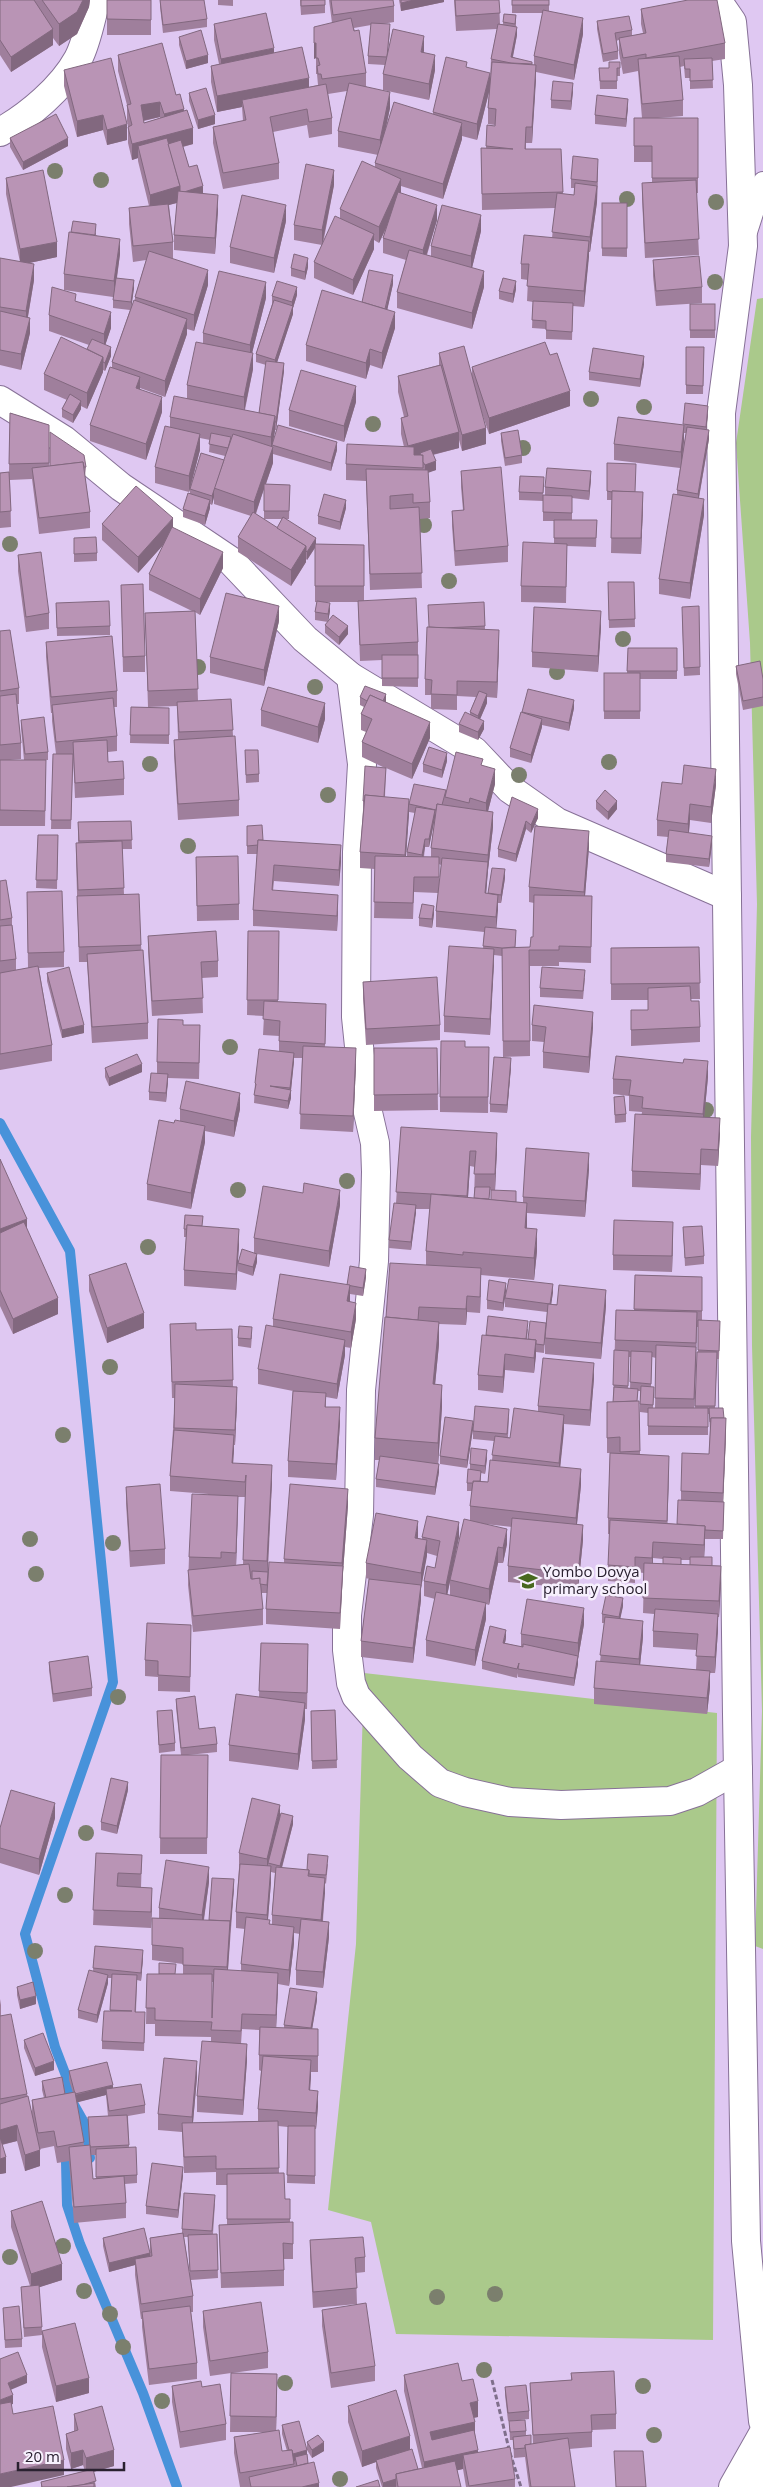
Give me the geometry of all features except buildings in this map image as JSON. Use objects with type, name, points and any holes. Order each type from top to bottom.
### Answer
[{"type":"street","points":[[0,132],[39,104],[62,80],[78,58],[96,0]]},
{"type":"street","points":[[717,0],[732,22],[738,85],[743,246],[721,413],[738,1769],[746,2242],[763,2421]]},
{"type":"street","points":[[0,400],[64,440],[121,487],[231,562],[305,639],[351,677],[474,751],[510,789],[557,822],[727,896]]},
{"type":"street","points":[[351,677],[362,764],[357,862],[356,1017],[364,1095],[375,1143],[376,1172],[374,1261],[361,1390],[358,1515],[347,1615],[346,1650],[351,1683],[356,1696],[410,1758],[440,1783],[465,1792],[501,1800],[561,1805],[670,1801],[697,1792],[738,1769]]},
{"type":"street","points":[[733,2487],[763,2434]]},
{"type":"street","points":[[762,2487],[763,2467]]},
{"type":"lane","points":[[743,246],[763,182]]},
{"type":"path","points":[[492,2380],[510,2453],[521,2487]]},
{"type":"green space","points":[[763,298],[763,1949],[755,1946],[762,1711],[752,1346],[751,1137],[757,904],[750,643],[736,443],[757,299]]},
{"type":"green space","points":[[364,1673],[717,1713],[713,2340],[396,2334],[371,2222],[328,2210],[356,1944]]},
{"type":"waterway","points":[[0,1123],[70,1251],[113,1682],[25,1934],[55,2047],[68,2081],[69,2096],[86,2126],[90,2158],[66,2162],[67,2205],[80,2244],[143,2393],[177,2487]]},
{"type":"place","name":"Yombo Dovya primary school","points":[[528,1581]]}]
